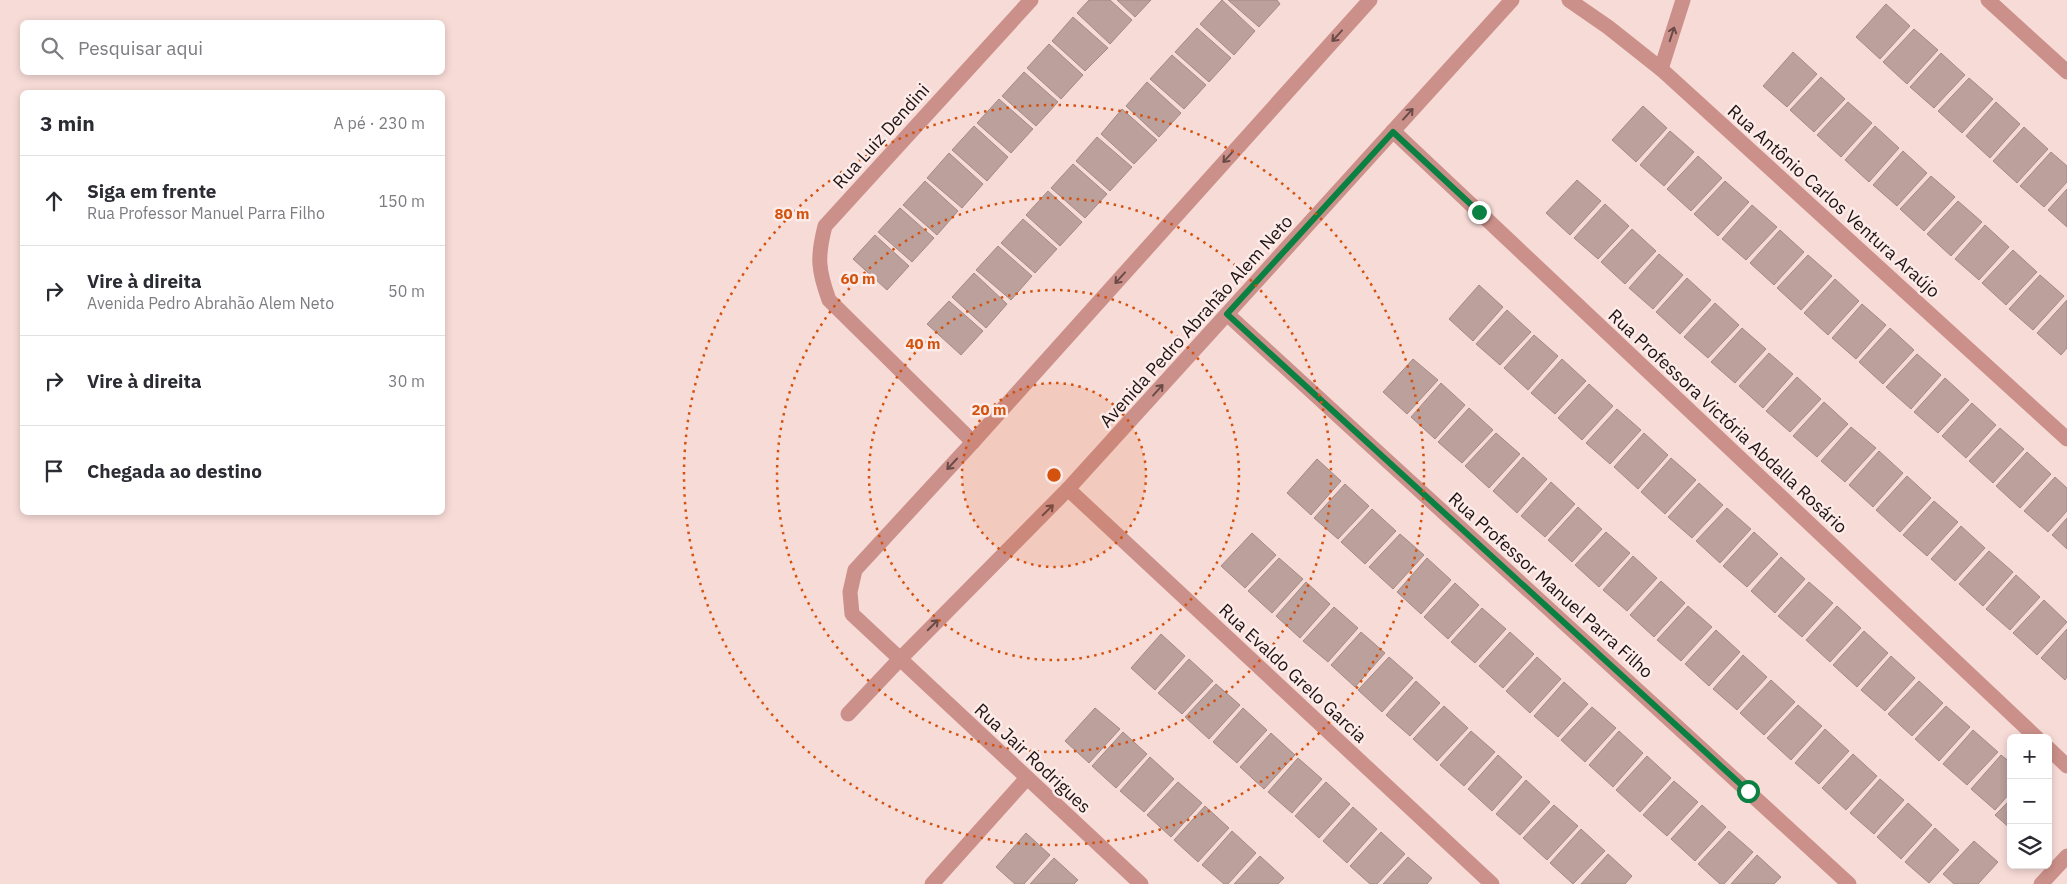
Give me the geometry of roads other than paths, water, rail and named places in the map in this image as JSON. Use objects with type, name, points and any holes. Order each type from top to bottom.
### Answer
[{"type":"street","name":"Rua Luiz Dendini","points":[[973,442],[829,300],[820,276],[819,250],[825,226],[1031,0]]},
{"type":"street","points":[[899,660],[852,614],[850,592],[854,570],[973,442],[1370,0]]},
{"type":"street","name":"Avenida Pedro Abrahão Alem Neto","points":[[848,714],[1068,489],[1512,0]]},
{"type":"street","name":"Rua Antônio Carlos Ventura Araújo","points":[[1570,0],[1661,68],[2067,439]]},
{"type":"street","points":[[1661,68],[1683,0]]},
{"type":"street","points":[[1988,0],[2067,72]]},
{"type":"street","name":"Rua Professora Victória Abdalla Rosário","points":[[1393,132],[2033,734]]},
{"type":"street","name":"Rua Professor Manuel Parra Filho","points":[[1227,314],[1849,884]]},
{"type":"street","name":"Rua Evaldo Grelo Garcia","points":[[1068,489],[1492,884]]},
{"type":"street","name":"Rua Jair Rodrigues","points":[[899,660],[1142,884]]},
{"type":"street","points":[[2052,752],[2067,766]]},
{"type":"street","points":[[932,884],[1027,778]]},
{"type":"street","points":[[2041,884],[2067,856]]}]
